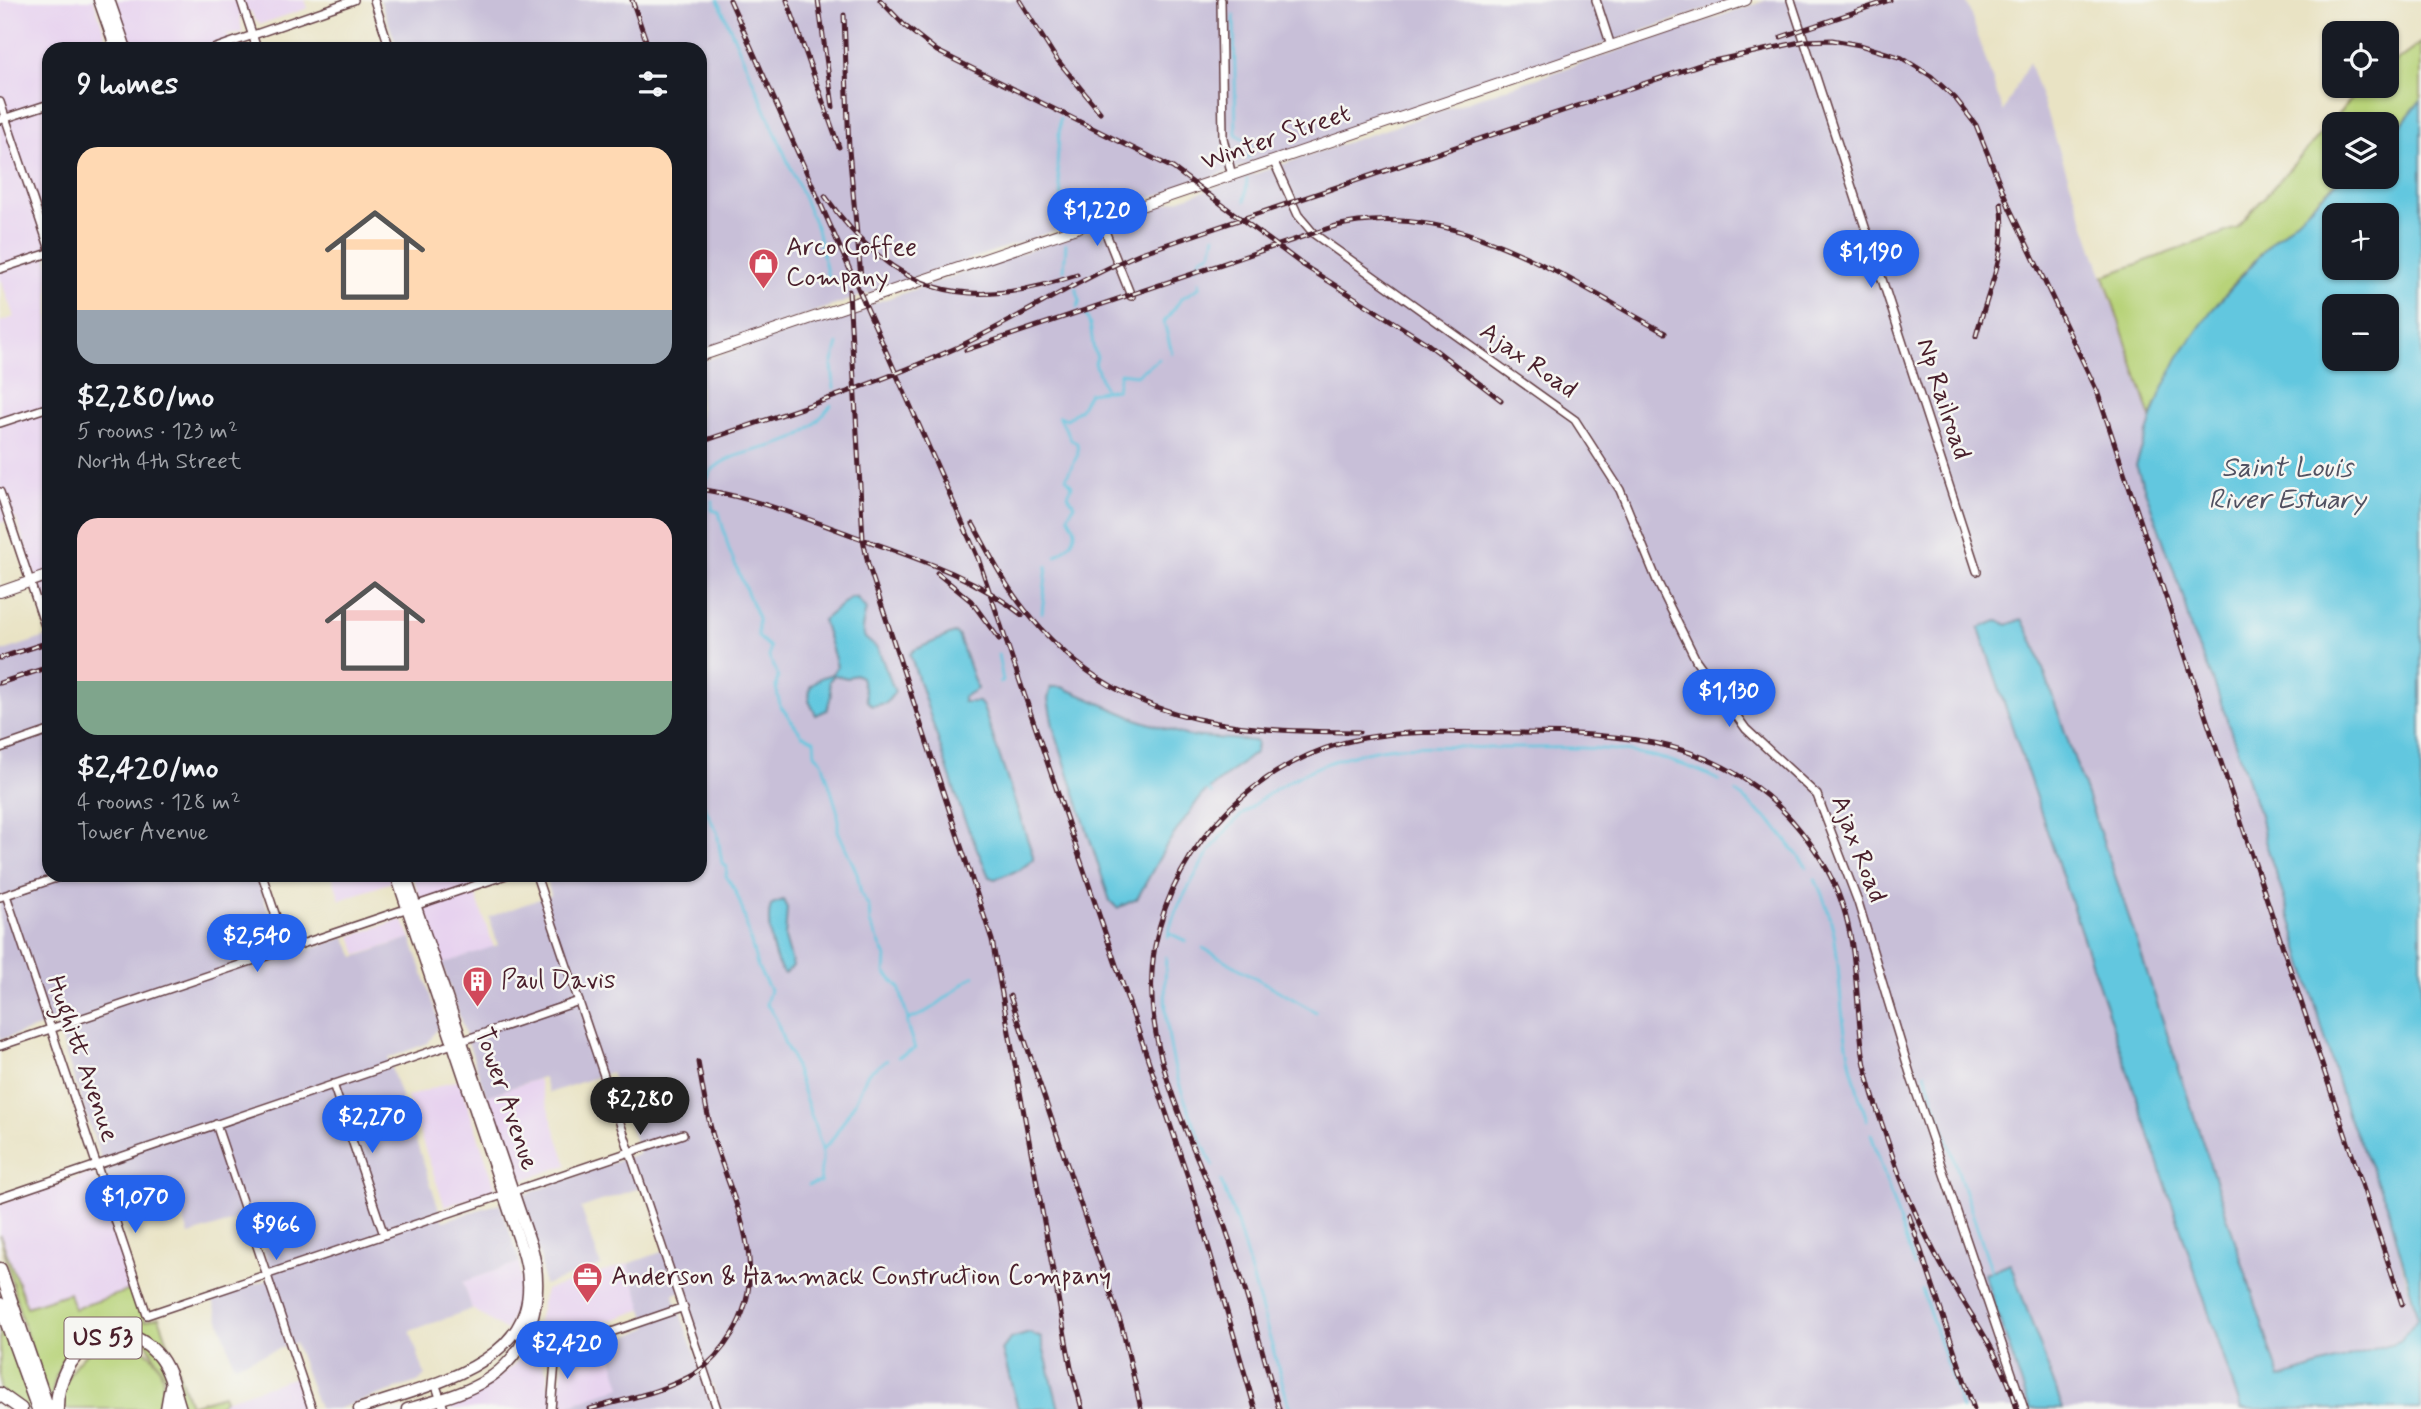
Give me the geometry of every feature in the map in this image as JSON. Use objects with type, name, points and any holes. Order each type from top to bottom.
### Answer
[{"type":"highway","points":[[0,1269],[48,1409]]},
{"type":"highway","points":[[0,1304],[38,1409]]},
{"type":"highway","name":"US 53","points":[[57,1409],[58,1387],[68,1363],[87,1345],[109,1336],[133,1338],[149,1347],[164,1364],[171,1382],[167,1409]]},
{"type":"highway","points":[[171,1382],[180,1409]]},
{"type":"highway","points":[[0,1394],[21,1409]]},
{"type":"main road","points":[[99,0],[114,42]]},
{"type":"main road","points":[[109,0],[124,42]]},
{"type":"main road","name":"Tower Avenue","points":[[399,882],[411,907],[508,1193],[528,1274],[525,1309],[513,1334]]},
{"type":"main road","name":"Tower Avenue","points":[[406,882],[411,907]]},
{"type":"main road","name":"Tower Avenue","points":[[508,1193],[534,1253],[538,1277],[536,1307],[525,1340]]},
{"type":"main road","points":[[359,1409],[478,1366],[496,1353],[513,1334]]},
{"type":"main road","points":[[407,1409],[442,1404],[490,1378],[507,1363],[525,1340]]},
{"type":"street","points":[[240,0],[254,42]]},
{"type":"street","points":[[232,42],[354,0]]},
{"type":"street","points":[[374,0],[388,42]]},
{"type":"street","points":[[1221,0],[1223,138],[1232,176]]},
{"type":"street","points":[[1596,0],[1611,46]]},
{"type":"street","name":"Winter Street","points":[[707,354],[1611,46],[1640,41],[1746,0]]},
{"type":"street","name":"Np Railroad","points":[[1791,0],[1977,571]]},
{"type":"street","points":[[0,102],[3,119],[42,228]]},
{"type":"street","points":[[3,119],[42,106]]},
{"type":"street","name":"Ajax Road","points":[[1274,162],[1298,215],[1314,234],[1575,420],[1620,490],[1658,583],[1696,660],[1746,729],[1817,796],[1858,902],[1912,1080],[2024,1409]]},
{"type":"street","points":[[1101,221],[1131,296]]},
{"type":"street","points":[[0,269],[42,255]]},
{"type":"street","points":[[0,424],[42,409]]},
{"type":"street","points":[[0,492],[42,616]]},
{"type":"street","points":[[0,592],[42,577]]},
{"type":"street","points":[[0,748],[42,733]]},
{"type":"street","points":[[3,896],[44,882]]},
{"type":"street","points":[[264,882],[287,949]]},
{"type":"street","points":[[0,1046],[485,882]]},
{"type":"street","points":[[538,882],[717,1409]]},
{"type":"street","name":"Hughitt Avenue","points":[[3,896],[147,1315],[266,1275]]},
{"type":"street","points":[[0,1198],[579,1001]]},
{"type":"street","points":[[333,1084],[384,1235]]},
{"type":"street","points":[[216,1124],[312,1409]]},
{"type":"street","points":[[266,1275],[683,1134]]},
{"type":"street","points":[[513,1334],[542,1349],[555,1350],[684,1307]]},
{"type":"street","points":[[551,1409],[555,1350]]},
{"type":"street","points":[[435,1383],[442,1404]]},
{"type":"shaded area","points":[[0,0],[94,0],[108,42],[42,42],[42,595],[16,518],[0,523],[0,322],[14,317],[0,278]]},
{"type":"shaded area","points":[[115,0],[305,0],[308,8],[261,24],[254,19],[251,11],[240,15],[242,33],[227,34],[230,42],[129,42]]},
{"type":"shaded area","points":[[380,0],[1734,0],[707,349],[707,42],[395,42]]},
{"type":"shaded area","points":[[1767,0],[1966,0],[2003,112],[2029,62],[2151,418],[2136,466],[2183,596],[2191,631],[2213,680],[2261,818],[2265,841],[2348,1117],[2387,1204],[2406,1282],[2418,1318],[2400,1341],[2280,1379],[2121,893],[2034,643],[2022,619],[2007,625],[1979,628],[2241,1409],[2063,1409],[2010,1264],[1984,1275],[2030,1409],[717,1409],[720,1407],[712,1384],[706,1387],[713,1409],[559,1409],[621,1387],[608,1345],[649,1327],[628,1264],[670,1249],[648,1185],[581,1208],[601,1266],[544,1285],[540,1256],[521,1196],[639,1153],[611,1072],[549,1093],[543,1077],[486,1096],[442,964],[498,945],[489,917],[551,895],[547,882],[707,882],[707,360]],"holes":[[[683,1291],[703,1357],[697,1359],[673,1294]]]},
{"type":"shaded area","points":[[42,638],[42,882],[262,882],[259,883],[284,958],[345,937],[355,957],[411,938],[440,1024],[428,1043],[388,1058],[443,1221],[500,1203],[520,1262],[463,1282],[472,1309],[410,1331],[425,1375],[420,1381],[337,1409],[319,1409],[295,1343],[234,1365],[212,1298],[273,1278],[252,1215],[189,1235],[175,1194],[119,1213],[55,1022],[0,1040],[0,652]]},
{"type":"shaded area","points":[[334,882],[392,882],[340,900]]},
{"type":"shaded area","points":[[414,882],[471,882],[494,947],[442,964]]},
{"type":"shaded area","points":[[402,919],[411,938],[358,955],[351,936]]},
{"type":"shaded area","points":[[459,1079],[496,1189],[445,1207],[407,1097]]},
{"type":"shaded area","points":[[538,1079],[567,1165],[517,1182],[486,1096]]},
{"type":"shaded area","points":[[94,1172],[133,1289],[74,1309],[69,1293],[27,1307],[0,1235],[0,1204]]},
{"type":"shaded area","points":[[520,1262],[521,1296],[506,1331],[472,1309],[463,1282]]},
{"type":"shaded area","points":[[628,1264],[644,1309],[555,1339],[545,1339],[539,1334],[537,1326],[545,1290]]},
{"type":"shaded area","points":[[608,1345],[622,1387],[559,1409],[450,1409],[454,1399],[494,1381],[520,1359],[532,1357],[543,1364],[548,1374],[548,1387],[560,1383],[564,1361]]},
{"type":"shaded area","points":[[295,1377],[306,1409],[216,1409],[225,1400]]},
{"type":"green space","points":[[2421,43],[2421,100],[2399,127],[2399,112],[2340,112],[2352,98],[2399,98],[2399,59]]},
{"type":"green space","points":[[2322,132],[2322,189],[2329,189],[2274,240],[2218,303],[2173,369],[2151,418],[2104,276],[2237,228]]},
{"type":"green space","points":[[0,1235],[27,1307],[69,1293],[74,1309],[133,1289],[145,1321],[159,1317],[190,1405],[223,1395],[225,1400],[216,1409],[183,1409],[144,1338],[99,1336],[82,1340],[66,1355],[56,1376],[51,1409],[22,1321]]},
{"type":"green space","points":[[0,1313],[34,1409],[24,1409],[0,1390]]},
{"type":"green space","points":[[121,1340],[144,1350],[158,1364],[163,1384],[163,1409],[61,1409],[66,1383],[77,1362],[96,1347]]},
{"type":"water","name":"Saint Louis River Estuary","points":[[2421,100],[2421,1409],[2241,1409],[1979,628],[1999,620],[2007,625],[2022,619],[2034,643],[2121,893],[2280,1378],[2400,1341],[2418,1318],[2387,1204],[2348,1117],[2265,841],[2261,818],[2213,680],[2191,631],[2183,596],[2136,465],[2160,395],[2178,358],[2211,311],[2270,244],[2329,189],[2399,189],[2399,127]]},
{"type":"water","points":[[851,597],[857,598],[866,609],[862,628],[865,638],[878,649],[895,692],[886,703],[872,706],[867,701],[861,677],[855,674],[847,678],[834,675],[829,681],[831,695],[827,710],[816,715],[809,701],[810,687],[820,678],[832,674],[837,666],[823,620]]},
{"type":"water","points":[[954,633],[958,635],[977,689],[963,697],[963,702],[979,702],[983,707],[1033,856],[1033,860],[1019,870],[995,879],[989,877],[963,816],[910,654]]},
{"type":"water","points":[[1051,687],[1062,687],[1139,720],[1188,736],[1257,741],[1256,752],[1201,796],[1166,846],[1137,899],[1117,908],[1110,901],[1053,726],[1048,699]]},
{"type":"water","points":[[783,900],[787,908],[785,938],[793,966],[785,974],[777,961],[769,929],[772,904]]},
{"type":"water","points":[[2010,1263],[2063,1409],[2030,1409],[1984,1274]]},
{"type":"water","points":[[1030,1333],[1041,1338],[1059,1409],[1018,1409],[1002,1350],[1010,1339]]},
{"type":"waterway","points":[[718,0],[817,229],[829,282]]},
{"type":"waterway","points":[[1234,15],[1236,134],[1252,145],[1248,158]]},
{"type":"waterway","points":[[1059,221],[1064,211],[1057,167],[1060,118]]},
{"type":"waterway","points":[[1245,201],[1247,179]]},
{"type":"waterway","points":[[1196,267],[1201,257],[1211,253],[1215,236]]},
{"type":"waterway","points":[[1064,270],[1066,244]]},
{"type":"waterway","points":[[1172,353],[1164,322],[1182,298],[1200,287],[1199,282]]},
{"type":"waterway","points":[[1076,288],[1080,301],[1077,308]]},
{"type":"waterway","points":[[1086,316],[1097,357],[1095,363],[1104,388]]},
{"type":"waterway","points":[[834,388],[832,365],[838,344]]},
{"type":"waterway","points":[[1056,556],[1070,544],[1074,536],[1074,527],[1068,516],[1074,505],[1068,495],[1072,485],[1066,478],[1078,454],[1077,443],[1071,440],[1059,416],[1067,419],[1080,409],[1089,393],[1117,389],[1120,373],[1136,375],[1159,359]]},
{"type":"waterway","points":[[707,479],[713,469],[722,462],[799,436],[831,405]]},
{"type":"waterway","points":[[713,501],[712,510],[719,512],[729,550],[758,618],[758,637],[770,647],[769,657],[778,675],[776,687],[780,705],[802,735],[814,740],[815,754],[822,761],[838,813],[838,831],[857,873],[861,894],[869,907],[870,923],[886,957],[885,973],[899,987],[908,1020]]},
{"type":"waterway","points":[[1042,613],[1047,566]]},
{"type":"waterway","points":[[998,654],[1003,681],[1000,682]]},
{"type":"waterway","points":[[1168,937],[1176,912],[1196,874],[1211,849],[1230,826],[1252,806],[1302,774],[1358,754],[1417,746],[1591,748],[1667,760],[1720,781]]},
{"type":"waterway","points":[[1208,790],[1212,794]]},
{"type":"waterway","points":[[1736,792],[1774,825],[1807,867]]},
{"type":"waterway","points":[[707,812],[717,832],[722,863],[727,867],[726,876],[737,896],[758,967],[770,990],[766,1004],[775,1017],[791,1055],[821,1145],[821,1182],[809,1185]]},
{"type":"waterway","points":[[1815,879],[1833,929],[1846,1038],[1854,1079],[1867,1120]]},
{"type":"waterway","points":[[1169,933],[1186,941]]},
{"type":"waterway","points":[[1203,948],[1316,1012]]},
{"type":"waterway","points":[[1166,957],[1166,1015],[1174,1065],[1190,1114],[1213,1166]]},
{"type":"waterway","points":[[898,1057],[915,1049],[907,1025],[908,1020],[934,1006],[974,976]]},
{"type":"waterway","points":[[823,1149],[832,1140],[854,1104],[868,1073],[887,1060]]},
{"type":"waterway","points":[[1925,1073],[1992,1272]]},
{"type":"waterway","points":[[1871,1134],[1914,1266]]},
{"type":"waterway","points":[[1221,1181],[1237,1223],[1290,1409]]},
{"type":"waterway","points":[[1922,1290],[1962,1409]]},
{"type":"railway","points":[[632,0],[647,42]]},
{"type":"railway","points":[[730,0],[978,558],[1190,1183],[1255,1409]]},
{"type":"railway","points":[[787,0],[839,147]]},
{"type":"railway","points":[[818,0],[833,107]]},
{"type":"railway","points":[[880,0],[905,26],[937,51],[1173,168],[1303,265],[1425,342],[1501,400]]},
{"type":"railway","points":[[1019,0],[1055,57],[1100,112]]},
{"type":"railway","points":[[1781,37],[1890,0]]},
{"type":"railway","points":[[844,15],[849,150],[861,277]]},
{"type":"railway","points":[[1704,63],[1805,41],[1832,40],[1860,45],[1902,58],[1931,76],[1955,98],[1976,125],[2010,209],[2097,391],[2402,1304]]},
{"type":"railway","points":[[707,440],[925,362],[1141,253],[1711,61]]},
{"type":"railway","points":[[825,196],[851,229],[878,255],[906,275],[935,287],[967,293],[1000,293],[1037,287],[1077,275]]},
{"type":"railway","points":[[1976,336],[2000,254],[2003,221],[2001,203]]},
{"type":"railway","points":[[966,350],[1332,227],[1377,221],[1421,223],[1464,233],[1506,248],[1547,267],[1665,333]]},
{"type":"railway","points":[[849,291],[863,539],[868,564],[992,940],[1071,1368],[1082,1409]]},
{"type":"railway","points":[[707,490],[778,509],[920,560],[963,578],[1022,615]]},
{"type":"railway","points":[[973,524],[997,568],[1025,610],[1059,648],[1096,677],[1135,698],[1176,713],[1219,723],[1264,729],[1359,732]]},
{"type":"railway","points":[[937,573],[971,601],[999,639]]},
{"type":"railway","points":[[0,658],[42,644]]},
{"type":"railway","points":[[0,683],[42,669]]},
{"type":"railway","points":[[1279,1409],[1233,1250],[1171,1090],[1161,1055],[1154,1020],[1151,983],[1155,946],[1165,908],[1181,872],[1202,839],[1228,810],[1258,785],[1291,764],[1326,748],[1383,735],[1440,732],[1596,735],[1671,747],[1706,759],[1740,776],[1771,799],[1800,830],[1835,885],[1844,911],[1851,938],[1865,1066],[1901,1179],[1934,1252],[1997,1359],[2017,1409]]},
{"type":"railway","points":[[1010,996],[1122,1327],[1141,1409]]},
{"type":"railway","points":[[590,1409],[658,1390],[696,1373],[725,1345],[743,1310],[749,1287],[746,1240],[713,1136],[698,1062]]},
{"type":"railway","points":[[1909,1215],[1974,1409]]},
{"type":"place","name":"Arco Coffee Company","points":[[763,290]]},
{"type":"place","name":"Paul Davis","points":[[478,1008]]},
{"type":"place","name":"Anderson & Hammack Construction Company","points":[[588,1304]]}]
